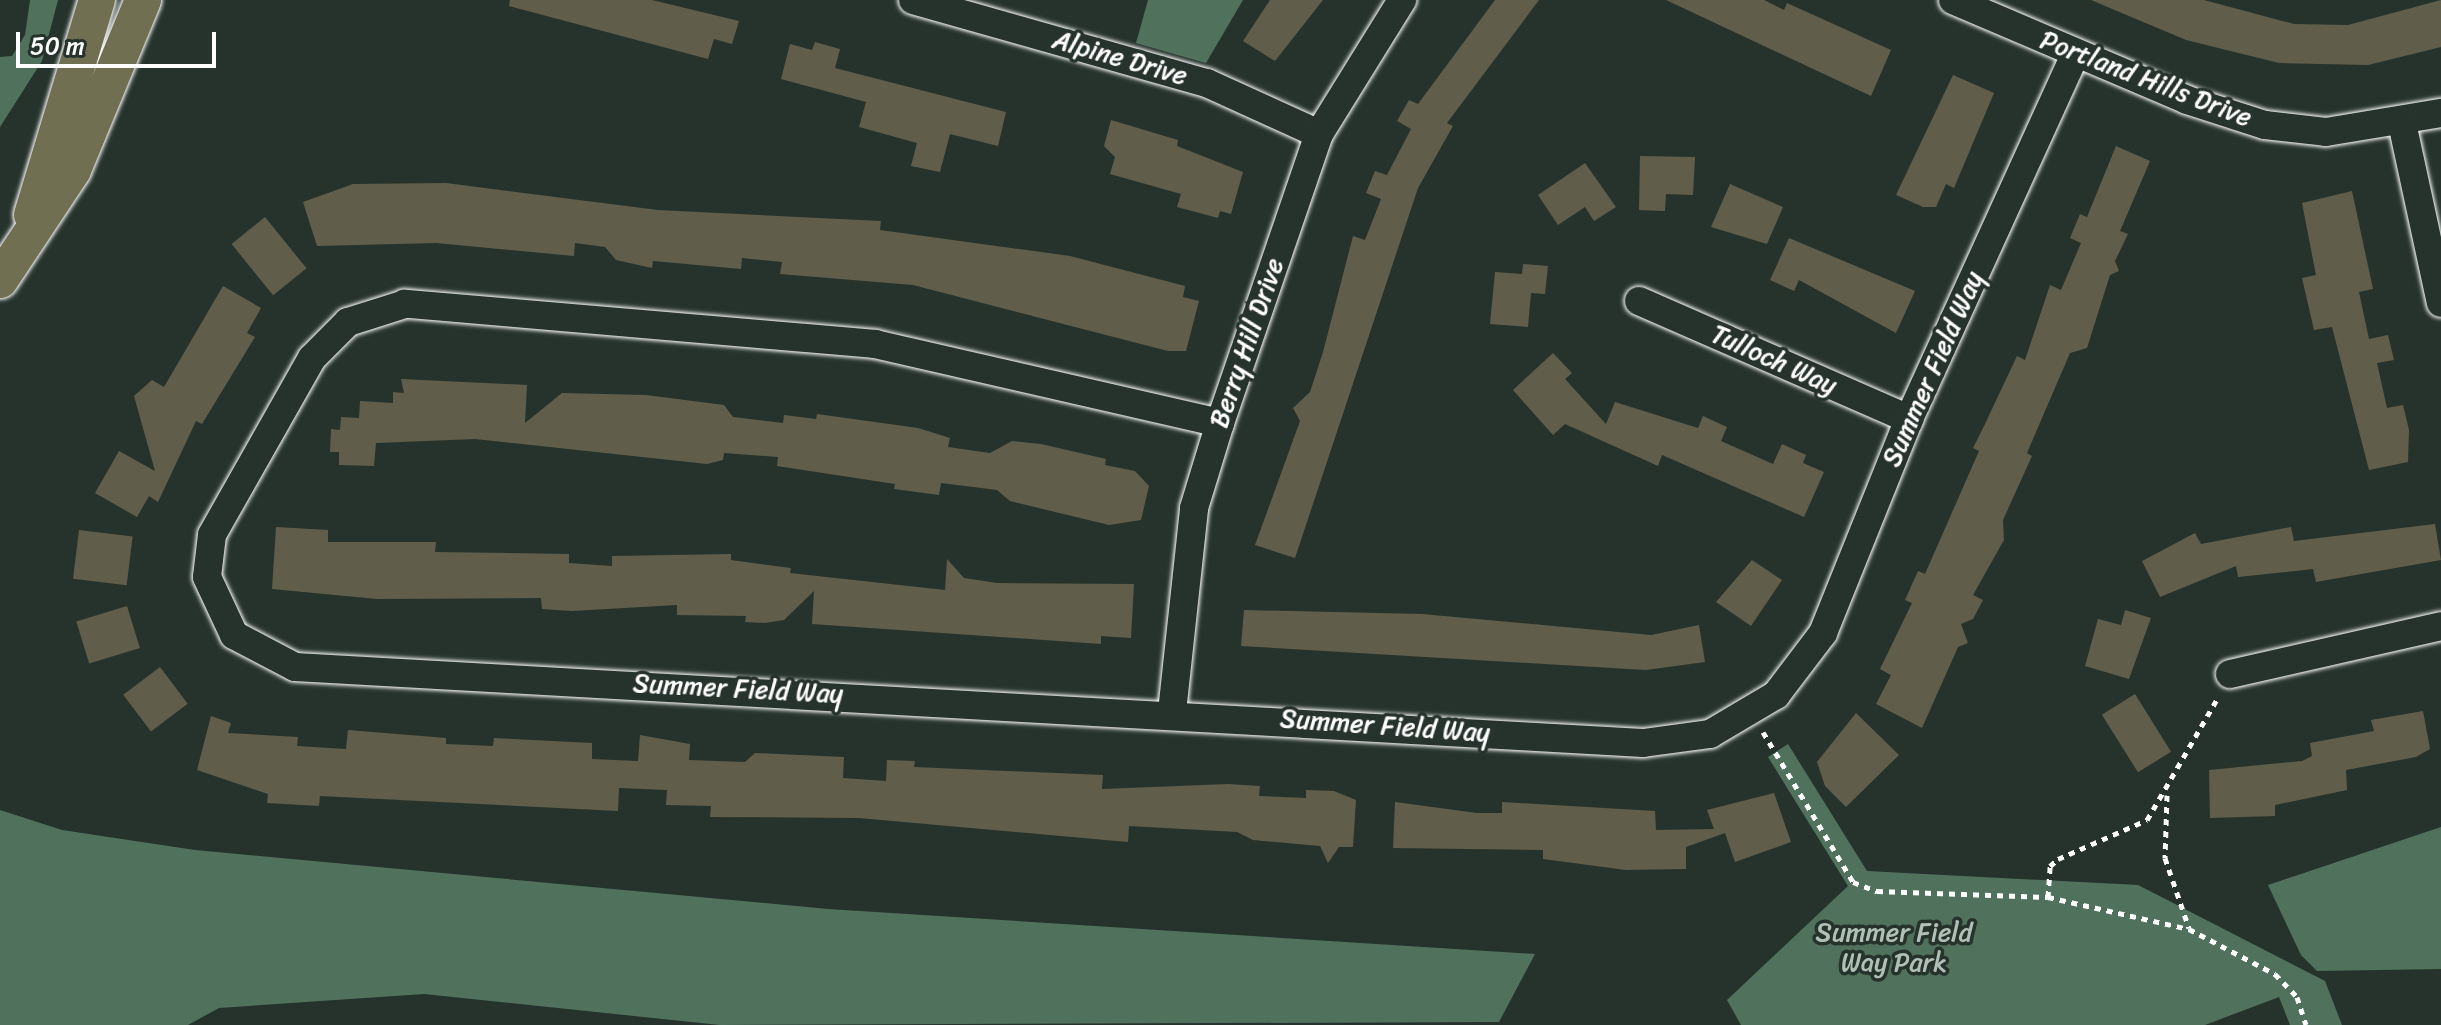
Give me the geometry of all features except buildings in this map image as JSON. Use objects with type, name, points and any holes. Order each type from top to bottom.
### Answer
[{"type":"main road","points":[[29,229],[97,0]]},
{"type":"main road","points":[[0,280],[29,229],[73,170],[143,0]]},
{"type":"street","name":"Alpine Drive","points":[[913,0],[1207,83],[1319,134]]},
{"type":"street","name":"Berry Hill Drive","points":[[1172,712],[1194,508],[1220,423],[1319,134],[1402,0]]},
{"type":"street","name":"Portland Hills Drive","points":[[1953,0],[2075,55],[2265,125],[2326,132],[2402,123],[2441,113]]},
{"type":"street","name":"Summer Field Way","points":[[1220,423],[876,344],[405,304],[348,322],[312,358],[231,495],[207,556],[212,599],[234,635],[295,667],[1172,712],[1643,743],[1710,734],[1752,715],[1799,670],[1823,633],[1909,419],[2075,55]]},
{"type":"street","points":[[2402,123],[2441,303]]},
{"type":"street","name":"Tulloch Way","points":[[1639,301],[1909,419]]},
{"type":"street","points":[[2230,674],[2441,626]]},
{"type":"path","points":[[2048,897],[2050,866],[2134,828],[2168,794],[2230,674]]},
{"type":"path","points":[[1752,715],[1853,882],[1877,891],[2048,897],[2189,929],[2275,974],[2297,997],[2306,1025]]},
{"type":"path","points":[[2168,794],[2165,858],[2189,929]]},
{"type":"green space","points":[[30,0],[58,0],[42,61],[0,127],[0,57],[12,56],[25,35]]},
{"type":"green space","points":[[1148,0],[1243,0],[1206,63],[1136,43]]},
{"type":"green space","name":"Summer Field Way Park","points":[[1788,744],[1867,871],[2138,885],[2325,981],[2342,1025],[2290,1025],[2279,997],[2205,1025],[1741,1025],[1727,1000],[1848,886],[1768,757]]},
{"type":"green space","points":[[0,810],[62,830],[195,850],[828,909],[1535,954],[1499,1022],[720,1025],[424,994],[219,1008],[188,1025],[0,1025]]},
{"type":"green space","points":[[2441,827],[2441,969],[2317,971],[2301,955],[2268,885]]}]
